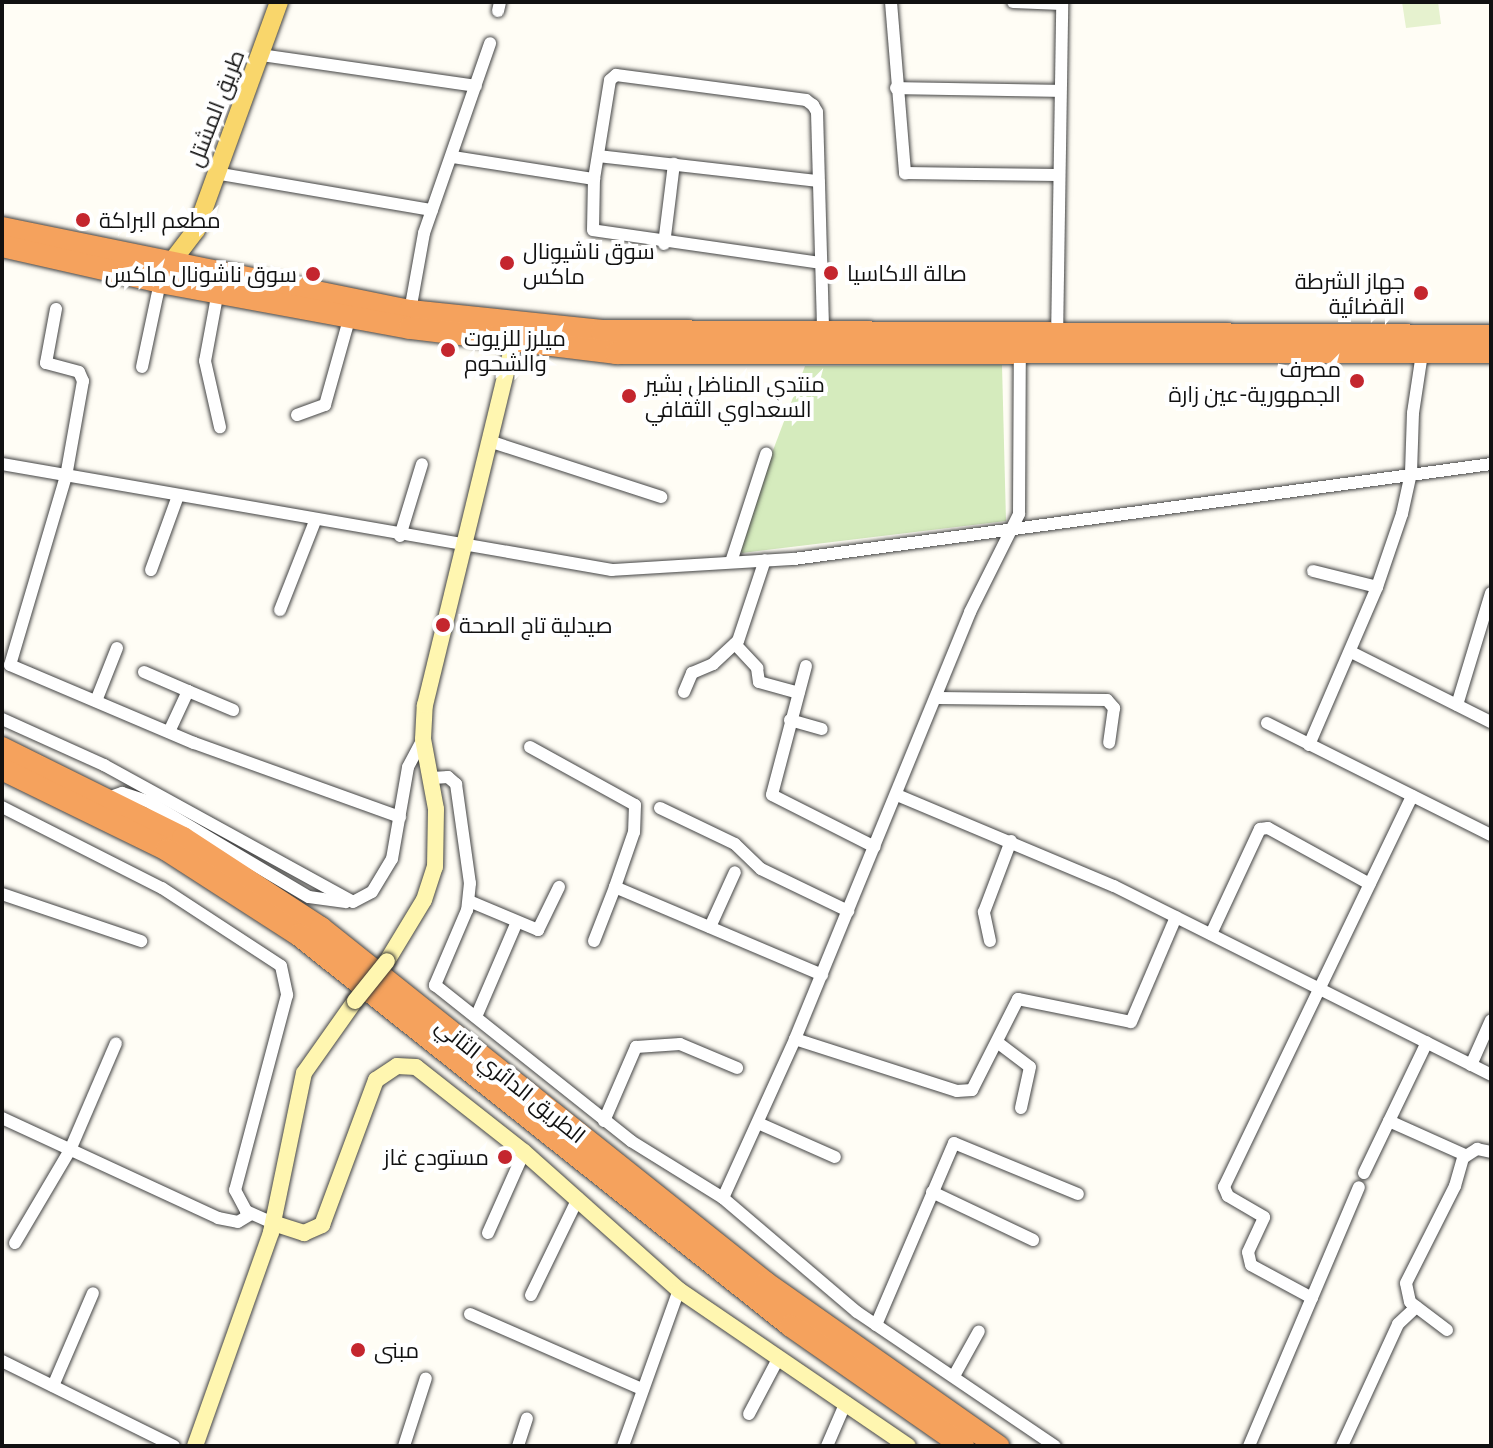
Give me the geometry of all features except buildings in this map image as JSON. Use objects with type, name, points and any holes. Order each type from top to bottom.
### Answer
[{"type":"highway","points":[[2,228],[165,273],[218,291],[513,343],[616,353],[823,333],[1058,342],[1423,345],[1491,352]]},
{"type":"highway","points":[[2,246],[165,273],[200,269],[410,311],[711,343],[1020,341]]},
{"type":"highway","points":[[1423,345],[1491,336]]},
{"type":"highway","name":"الطريق الدائري الثاني","points":[[2,748],[108,798],[183,838],[321,928],[766,1283],[998,1446]]},
{"type":"highway","name":"الطريق الدائري الثاني","points":[[2,769],[167,850],[299,935],[767,1307],[963,1446]]},
{"type":"main road","name":"طريق المشتل","points":[[200,269],[194,251],[196,230],[279,2]]},
{"type":"main road","name":"طريق المشتل","points":[[165,273],[196,230]]},
{"type":"street","points":[[891,2],[902,167],[911,176],[1057,175]]},
{"type":"street","points":[[1013,2],[1062,3],[1057,175],[1058,342]]},
{"type":"street","points":[[410,311],[432,210],[453,157],[490,43]]},
{"type":"street","points":[[261,55],[476,86]]},
{"type":"street","points":[[821,263],[664,244],[593,230],[594,179],[606,89],[616,75],[806,100],[817,112],[823,333]]},
{"type":"street","points":[[896,88],[1060,91]]},
{"type":"street","points":[[598,156],[819,181]]},
{"type":"street","points":[[453,157],[594,179]]},
{"type":"street","points":[[664,244],[674,164]]},
{"type":"street","points":[[215,173],[432,210]]},
{"type":"street","points":[[142,367],[165,273]]},
{"type":"street","points":[[218,291],[205,361],[220,427]]},
{"type":"street","points":[[56,309],[46,363],[83,378],[66,476],[9,663],[169,732],[400,817]]},
{"type":"street","points":[[297,415],[325,405],[350,316]]},
{"type":"street","points":[[723,1198],[822,975],[938,698],[970,612],[1020,508],[1020,341]]},
{"type":"street","points":[[195,1446],[273,1223],[304,1073],[387,961],[424,900],[435,867],[433,778],[423,739],[425,705],[492,442],[513,343]]},
{"type":"street","points":[[1309,745],[1377,587],[1411,473],[1413,413],[1423,345]]},
{"type":"street","points":[[492,442],[661,497]]},
{"type":"street","points":[[731,562],[766,454]]},
{"type":"street","points":[[2,464],[400,536],[612,570],[765,560],[1010,531],[1491,464]]},
{"type":"street","points":[[400,536],[422,464]]},
{"type":"street","points":[[151,570],[178,496]]},
{"type":"street","points":[[280,610],[315,521]]},
{"type":"street","points":[[684,692],[692,673],[735,644],[745,630],[765,560]]},
{"type":"street","points":[[1313,571],[1377,587]]},
{"type":"street","points":[[1457,705],[1491,593]]},
{"type":"street","points":[[735,644],[757,668],[759,682],[799,693]]},
{"type":"street","points":[[96,701],[117,648]]},
{"type":"street","points":[[1351,652],[1491,722]]},
{"type":"street","points":[[806,666],[772,795],[875,847]]},
{"type":"street","points":[[144,672],[233,710]]},
{"type":"street","points":[[169,732],[188,691]]},
{"type":"street","points":[[938,698],[1107,700],[1114,708],[1109,743]]},
{"type":"street","points":[[2,719],[116,771],[353,902]]},
{"type":"street","points":[[790,720],[822,729]]},
{"type":"street","points":[[1267,723],[1491,835]]},
{"type":"street","points":[[108,798],[126,794],[161,808],[309,897],[353,902],[372,892],[383,877],[400,817],[408,767],[423,739]]},
{"type":"street","points":[[530,747],[635,805],[634,832],[594,941]]},
{"type":"street","points":[[433,778],[448,777],[456,784],[469,901],[434,981],[604,1121],[723,1198],[876,1325],[1055,1446]]},
{"type":"street","points":[[897,795],[1011,841],[1176,917],[1491,1075]]},
{"type":"street","points":[[1312,1298],[1251,1265],[1248,1252],[1264,1217],[1228,1196],[1224,1187],[1412,796]]},
{"type":"street","points":[[2,807],[162,888],[285,972],[287,995],[235,1184],[238,1202],[251,1214],[304,1233],[322,1225],[373,1085],[397,1066],[422,1070],[578,1198],[679,1290],[908,1446]]},
{"type":"street","points":[[660,808],[735,844],[761,869],[848,911]]},
{"type":"street","points":[[1211,934],[1260,829],[1370,884]]},
{"type":"street","points":[[990,941],[984,912],[1011,841]]},
{"type":"street","points":[[710,927],[735,872]]},
{"type":"street","points":[[469,901],[541,929],[559,887]]},
{"type":"street","points":[[615,887],[822,975]]},
{"type":"street","points":[[2,894],[141,941]]},
{"type":"street","points":[[795,1039],[965,1092],[975,1087],[1018,999],[1131,1022],[1176,917]]},
{"type":"street","points":[[476,1017],[517,922]]},
{"type":"street","points":[[1471,1065],[1491,1020]]},
{"type":"street","points":[[997,1042],[1030,1067],[1021,1108]]},
{"type":"street","points":[[1364,1173],[1427,1042]]},
{"type":"street","points":[[15,1243],[70,1150],[116,1043]]},
{"type":"street","points":[[604,1121],[636,1047],[680,1044],[737,1068]]},
{"type":"street","points":[[2,1118],[223,1220],[238,1222],[251,1214]]},
{"type":"street","points":[[1389,1121],[1465,1155]]},
{"type":"street","points":[[758,1123],[835,1157]]},
{"type":"street","points":[[876,1325],[949,1147],[958,1142],[1078,1194]]},
{"type":"street","points":[[1447,1330],[1407,1298],[1406,1283],[1465,1155],[1477,1149],[1491,1152]]},
{"type":"street","points":[[488,1233],[524,1152]]},
{"type":"street","points":[[1249,1446],[1359,1187]]},
{"type":"street","points":[[932,1192],[1033,1240]]},
{"type":"street","points":[[531,1295],[578,1198]]},
{"type":"street","points":[[623,1446],[679,1290]]},
{"type":"street","points":[[53,1386],[93,1293]]},
{"type":"street","points":[[1342,1446],[1398,1324],[1416,1307]]},
{"type":"street","points":[[470,1314],[642,1389]]},
{"type":"street","points":[[954,1376],[979,1331]]},
{"type":"street","points":[[749,1414],[779,1357]]},
{"type":"street","points":[[2,1361],[174,1446]]},
{"type":"street","points":[[404,1446],[426,1378]]},
{"type":"street","points":[[827,1446],[846,1402]]},
{"type":"street","points":[[518,1446],[527,1418]]},
{"type":"green space","points":[[1402,2],[1438,2],[1441,24],[1406,28]]},
{"type":"green space","points":[[1002,365],[1006,521],[742,553],[737,545],[805,366]]},
{"type":"place","name":"مطعم البراكة","points":[[83,220]]},
{"type":"place","name":"سوق ناشيونال ماكس","points":[[507,263]]},
{"type":"place","name":"صالة الاكاسيا","points":[[831,273]]},
{"type":"place","name":"سوق ناشونال ماكس","points":[[313,274]]},
{"type":"place","name":"جهاز الشرطة القضائية","points":[[1421,293]]},
{"type":"place","name":"ميلرز للزيوت والشحوم","points":[[448,350]]},
{"type":"place","name":"مصرف الجمهورية-عين زارة","points":[[1357,381]]},
{"type":"place","name":"منتدي المناضل بشير السعداوي الثقافي","points":[[629,396]]},
{"type":"place","name":"صيدلية تاج الصحة","points":[[443,625]]},
{"type":"place","name":"مستودع غاز","points":[[505,1157]]},
{"type":"place","name":"مبنى","points":[[358,1350]]}]
